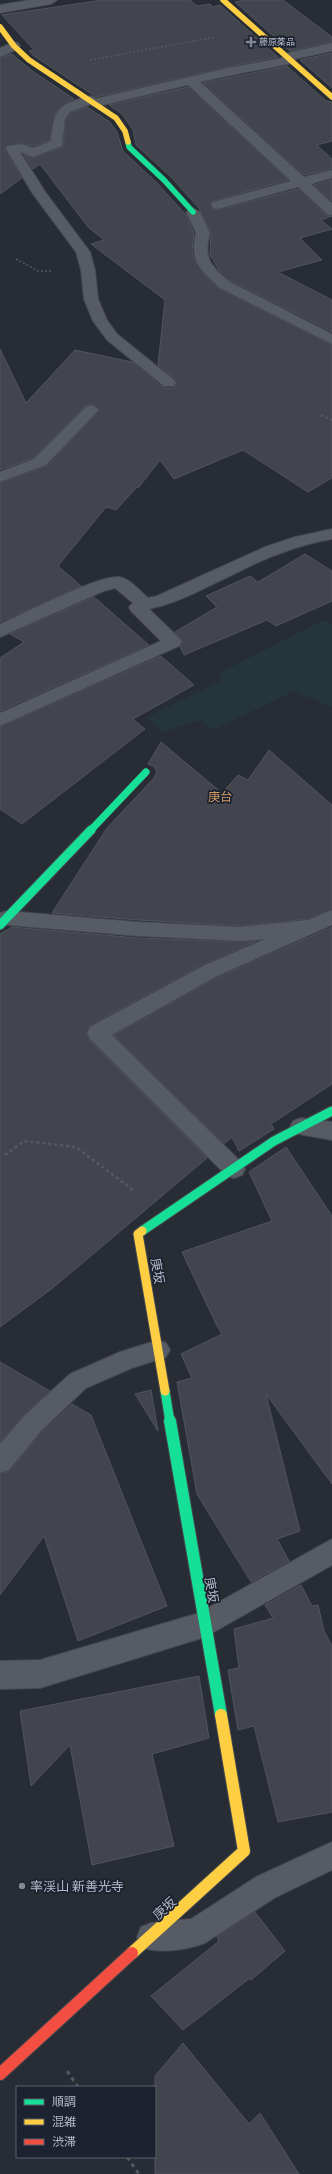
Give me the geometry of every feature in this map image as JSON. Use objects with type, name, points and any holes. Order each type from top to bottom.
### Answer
[{"type":"street","points":[[0,9],[52,0]]},
{"type":"street","points":[[223,0],[332,97]]},
{"type":"street","points":[[0,27],[14,46],[42,69],[93,101],[116,118],[125,131],[129,147],[164,180],[193,212]]},
{"type":"street","points":[[0,53],[14,46]]},
{"type":"street","points":[[93,101],[232,71]]},
{"type":"street","points":[[191,81],[332,211]]},
{"type":"street","points":[[218,205],[332,174]]},
{"type":"street","points":[[3,922],[146,772]]},
{"type":"street","name":"庚坂","points":[[0,2074],[244,1851],[138,1234],[274,1141],[332,1111]]},
{"type":"street","points":[[0,1675],[40,1674],[205,1624],[332,1551]]},
{"type":"lane","points":[[232,71],[332,47]]},
{"type":"lane","points":[[93,101],[66,109],[58,119],[57,143],[33,153],[22,148],[12,149],[44,199],[83,252],[88,270],[91,300],[100,321],[112,337],[169,383]]},
{"type":"lane","points":[[193,212],[203,233],[199,246],[200,259],[215,276],[225,284],[332,340]]},
{"type":"lane","points":[[0,477],[40,462],[91,410]]},
{"type":"lane","points":[[0,720],[173,642],[137,607],[175,596],[271,550],[316,536],[332,534]]},
{"type":"lane","points":[[0,631],[98,587],[118,582],[145,604]]},
{"type":"lane","points":[[234,1169],[97,1034],[210,971],[332,917]]},
{"type":"lane","points":[[3,922],[240,934],[311,927]]},
{"type":"lane","points":[[301,1127],[332,1130]]},
{"type":"lane","points":[[0,1462],[33,1423],[78,1381],[128,1359],[158,1350]]},
{"type":"lane","points":[[151,1937],[195,1933],[266,1887],[332,1856]]},
{"type":"path","points":[[42,69],[230,35],[255,28]]},
{"type":"path","points":[[321,414],[332,420]]},
{"type":"path","points":[[5,1155],[24,1141],[76,1147],[166,1215]]},
{"type":"path","points":[[128,2158],[139,2174]]},
{"type":"shaded area","points":[[324,620],[332,624],[332,707],[294,691],[214,730],[201,720],[163,732],[147,717],[220,681],[219,673]]},
{"type":"building","points":[[102,0],[190,0],[197,6],[210,4],[213,7],[220,5],[278,57],[96,97],[34,56],[29,51],[34,50],[2,15]]},
{"type":"building","points":[[244,0],[283,0],[332,37],[332,42],[290,51],[235,2]]},
{"type":"building","points":[[332,53],[332,88],[300,60]]},
{"type":"building","points":[[12,54],[31,70],[74,99],[63,104],[55,114],[50,140],[33,146],[22,143],[6,146],[5,150],[22,178],[0,194],[0,58]]},
{"type":"building","points":[[287,66],[326,101],[332,102],[332,141],[317,145],[332,159],[332,169],[304,175],[203,83]]},
{"type":"building","points":[[188,87],[288,180],[213,201],[210,204],[212,209],[218,210],[298,189],[326,215],[332,216],[321,220],[332,229],[300,238],[322,260],[278,272],[332,300],[332,332],[231,281],[219,270],[210,255],[211,232],[199,208],[170,176],[136,145],[133,130],[122,114],[109,105]]},
{"type":"building","points":[[87,107],[110,122],[117,132],[123,151],[158,184],[186,215],[194,233],[192,251],[194,259],[206,277],[219,289],[332,345],[332,478],[308,492],[243,450],[174,479],[160,460],[139,487],[137,487],[116,510],[106,507],[58,566],[81,586],[0,622],[0,483],[47,466],[100,410],[92,404],[85,406],[33,458],[0,470],[0,349],[26,403],[75,350],[132,362],[164,388],[174,388],[177,384],[175,379],[158,365],[165,300],[91,244],[104,240],[88,227],[40,164],[33,169],[24,155],[34,158],[63,147],[66,120],[71,113]]},
{"type":"building","points":[[332,180],[332,201],[314,185]]},
{"type":"building","points":[[305,554],[332,571],[332,601],[276,626],[267,620],[184,655],[180,647],[183,641],[175,632],[217,607],[206,596],[250,576],[258,582]]},
{"type":"building","points":[[94,597],[149,645],[0,711],[0,658],[24,642],[10,634]]},
{"type":"building","points":[[161,656],[194,685],[133,719],[145,729],[22,824],[0,809],[0,727]]},
{"type":"building","points":[[161,742],[222,793],[238,775],[248,780],[269,750],[332,805],[332,909],[308,919],[240,926],[52,913],[107,828],[154,778],[157,771],[153,766],[148,764]]},
{"type":"building","points":[[12,927],[138,938],[240,942],[256,941],[202,965],[89,1026],[86,1034],[89,1040],[207,1158],[54,1287],[0,1327],[0,934]]},
{"type":"building","points":[[332,927],[332,1084],[271,1124],[274,1129],[239,1151],[232,1137],[224,1144],[114,1035],[218,977]]},
{"type":"building","points":[[286,1147],[332,1216],[332,1484],[266,1394],[300,1531],[277,1539],[289,1561],[251,1582],[197,1494],[177,1382],[192,1378],[181,1354],[222,1334],[182,1252],[272,1221],[249,1172]]},
{"type":"building","points":[[0,1362],[50,1391],[24,1414],[0,1442]]},
{"type":"building","points":[[151,1390],[158,1431],[135,1394]]},
{"type":"building","points":[[72,1404],[91,1415],[167,1606],[78,1641],[44,1536],[0,1595],[0,1474],[10,1471],[42,1432]]},
{"type":"building","points":[[301,1585],[312,1606],[318,1605],[324,1631],[332,1646],[332,1812],[278,1822],[254,1726],[238,1730],[228,1670],[239,1668],[234,1629],[273,1618],[265,1605]]},
{"type":"building","points":[[199,1676],[209,1738],[152,1754],[174,1846],[92,1865],[70,1745],[31,1786],[20,1711]]},
{"type":"building","points":[[255,1912],[285,1951],[251,1980],[250,1978],[183,2030],[151,1996],[219,1941],[217,1937]]},
{"type":"building","points":[[183,2043],[249,2124],[260,2113],[299,2174],[155,2174],[155,2076]]},
{"type":"traffic: fast","points":[[128,142],[129,147],[164,180],[193,212]]},
{"type":"traffic: fast","points":[[0,925],[146,772]]},
{"type":"traffic: fast","points":[[142,1231],[274,1141],[332,1111]]},
{"type":"traffic: fast","points":[[165,1391],[221,1715]]},
{"type":"traffic: slow","points":[[223,0],[332,97]]},
{"type":"traffic: slow","points":[[0,27],[14,46],[29,60],[116,118],[125,131],[128,142]]},
{"type":"traffic: slow","points":[[142,1231],[138,1234],[165,1391]]},
{"type":"traffic: slow","points":[[132,1953],[244,1851],[221,1715]]},
{"type":"traffic: jam","points":[[0,2074],[132,1953]]},
{"type":"place","name":"藤原薬品","points":[[251,42]]},
{"type":"place","name":"率渓山 新善光寺","points":[[22,1886]]},
{"type":"district","name":"庚台","points":[[220,797]]}]
